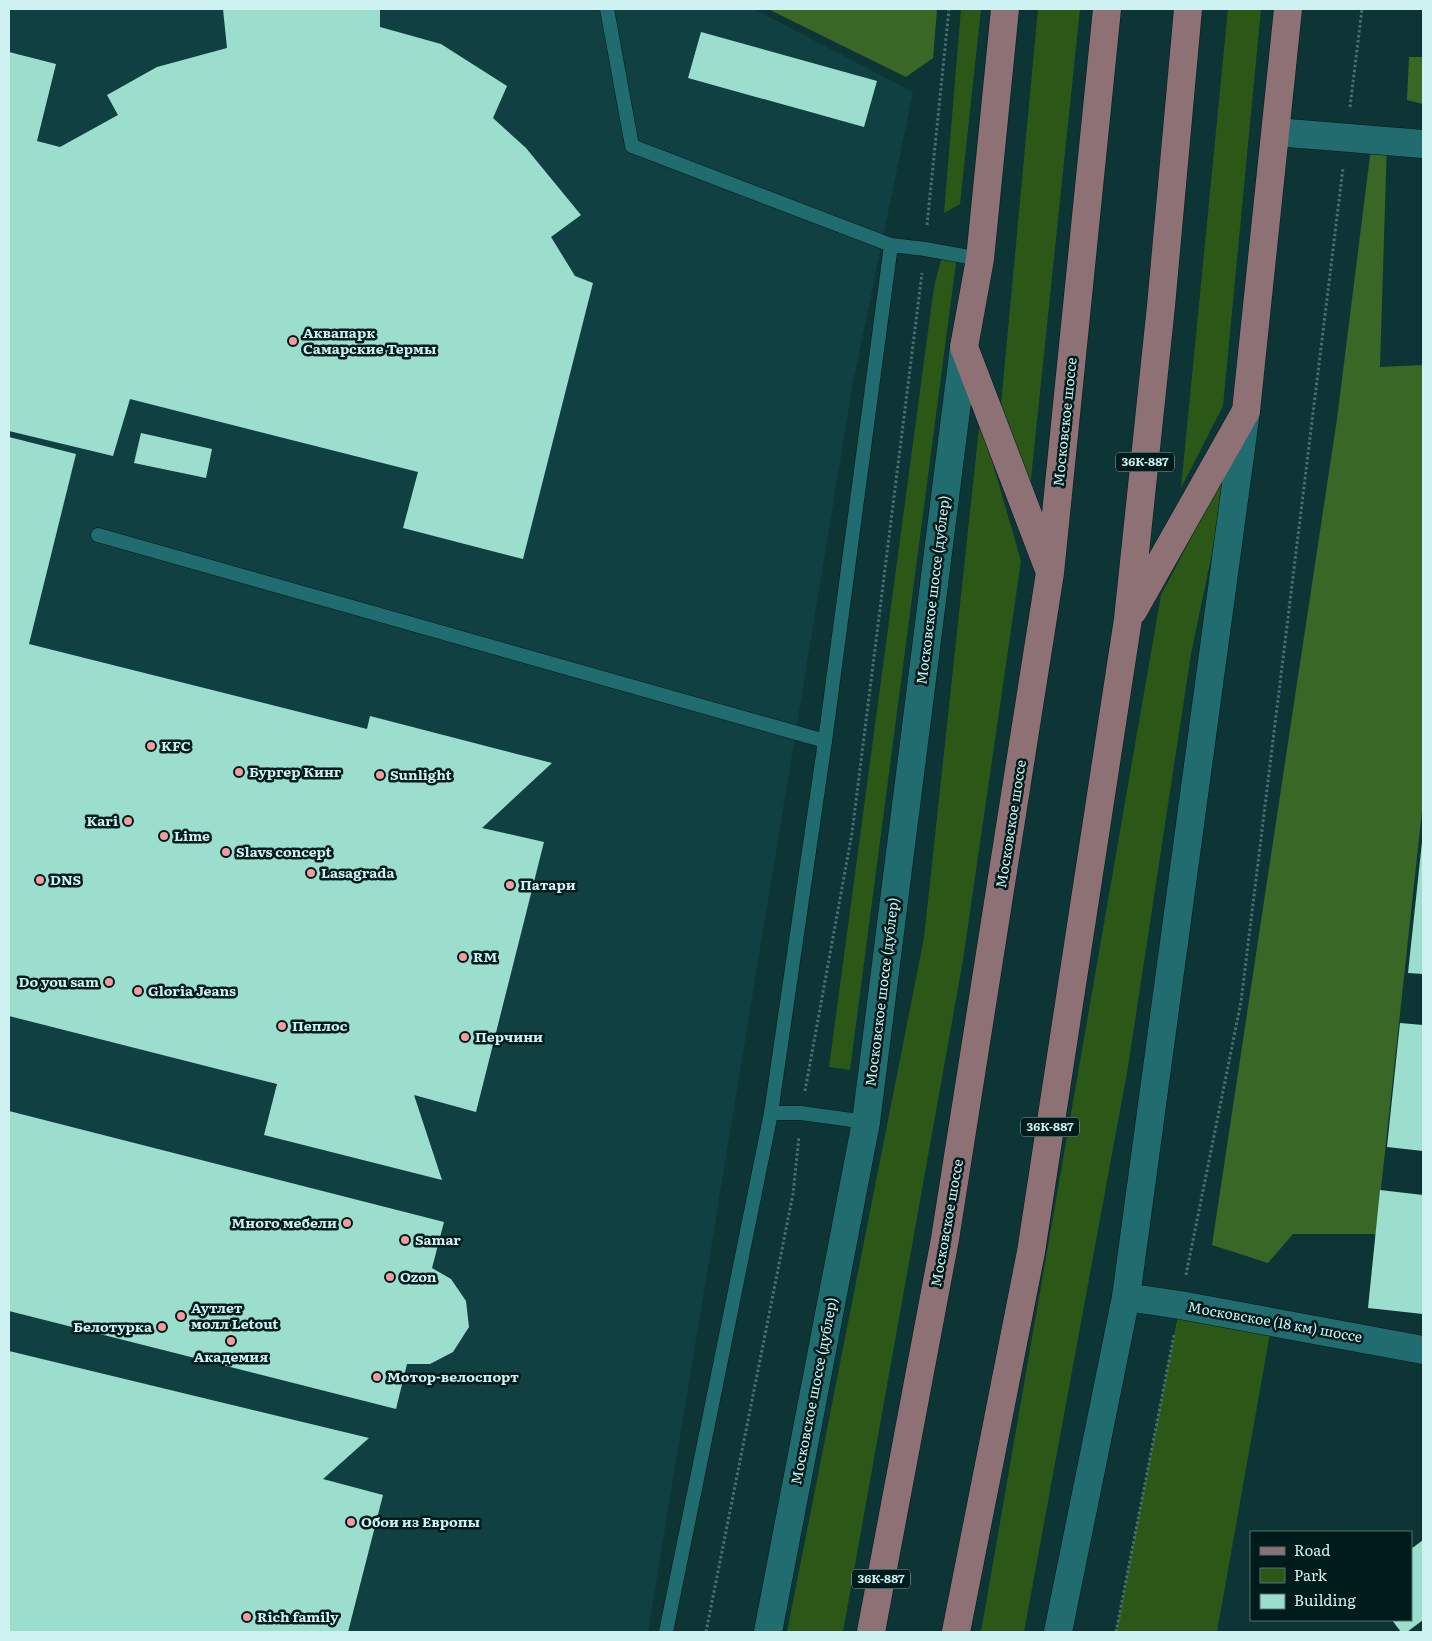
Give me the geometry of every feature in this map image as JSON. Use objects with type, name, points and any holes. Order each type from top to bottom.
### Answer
[{"type":"main road","points":[[1005,9],[980,259],[964,347],[1050,573]]},
{"type":"main road","name":"Московское шоссе","points":[[871,1632],[945,1239],[1050,573],[1106,9]]},
{"type":"main road","name":"36К-887","points":[[956,1632],[1031,1252],[1128,619],[1162,306],[1188,9]]},
{"type":"main road","points":[[1128,619],[1246,411],[1288,9]]},
{"type":"street","points":[[1276,132],[1423,144]]},
{"type":"street","name":"Московское шоссе (дублер)","points":[[768,1632],[866,1122],[964,347]]},
{"type":"street","points":[[1058,1632],[1126,1297],[1246,411]]},
{"type":"street","name":"Московское (18 км) шоссе","points":[[1126,1297],[1180,1305],[1423,1350]]},
{"type":"lane","points":[[607,9],[632,146],[891,245],[980,259]]},
{"type":"lane","points":[[666,1632],[770,1113],[825,741],[891,245]]},
{"type":"lane","points":[[98,535],[825,741]]},
{"type":"lane","points":[[770,1113],[801,1113],[866,1122]]},
{"type":"path","points":[[706,1632],[793,1194],[801,1113],[852,833],[925,249],[949,9]]},
{"type":"path","points":[[1116,1632],[1241,1002],[1337,211],[1348,138],[1362,9]]},
{"type":"shaded area","points":[[9,9],[754,9],[913,92],[853,383],[648,1632],[9,1632]]},
{"type":"green space","points":[[768,9],[937,9],[933,58],[906,77]]},
{"type":"green space","points":[[961,9],[981,9],[960,204],[944,213]]},
{"type":"green space","points":[[1038,9],[1080,9],[1030,488],[1000,415]]},
{"type":"green space","points":[[1228,9],[1261,9],[1223,406],[1181,488]]},
{"type":"green space","points":[[1409,57],[1423,57],[1423,104],[1407,100]]},
{"type":"green space","points":[[1372,140],[1387,141],[1380,367],[1423,365],[1423,802],[1376,1234],[1293,1234],[1268,1263],[1212,1245],[1337,419]]},
{"type":"green space","points":[[957,255],[850,1070],[829,1067],[934,287],[941,260]]},
{"type":"green space","points":[[980,419],[1021,561],[963,960],[843,1632],[787,1632],[924,938]]},
{"type":"green space","points":[[1231,462],[1191,654],[1128,1067],[1024,1632],[981,1632],[1161,595]]},
{"type":"green space","points":[[1180,1305],[1272,1322],[1217,1632],[1116,1632]]},
{"type":"building","name":"Аквапарк Самарские Термы","points":[[223,9],[380,9],[380,27],[441,44],[507,86],[493,118],[526,148],[581,215],[551,237],[575,276],[593,283],[523,559],[403,528],[418,472],[130,399],[113,456],[9,431],[9,52],[56,64],[37,141],[60,147],[118,115],[107,95],[157,67],[227,48]]},
{"type":"building","points":[[701,32],[877,81],[864,127],[688,78]]},
{"type":"building","points":[[141,433],[212,449],[206,478],[134,463]]},
{"type":"building","points":[[9,437],[76,454],[29,644],[367,729],[370,716],[552,763],[482,828],[544,842],[476,1112],[414,1095],[442,1180],[264,1135],[277,1084],[9,1016]]},
{"type":"building","points":[[1423,842],[1423,974],[1408,973]]},
{"type":"building","points":[[1400,1023],[1423,1025],[1423,1151],[1387,1147]]},
{"type":"building","points":[[9,1111],[444,1222],[432,1268],[451,1279],[466,1301],[469,1327],[453,1352],[430,1364],[407,1364],[396,1409],[9,1311]]},
{"type":"building","points":[[1380,1190],[1423,1195],[1423,1314],[1368,1308]]},
{"type":"building","points":[[9,1351],[369,1438],[323,1479],[383,1495],[348,1632],[9,1632]]},
{"type":"building","points":[[1423,1540],[1423,1620],[1407,1632],[1401,1632],[1393,1621],[1412,1621],[1412,1548]]},
{"type":"place","name":"Аквапарк Самарские Термы","points":[[293,341]]},
{"type":"place","name":"KFC","points":[[151,746]]},
{"type":"place","name":"Бургер Кинг","points":[[239,772]]},
{"type":"place","name":"Sunlight","points":[[380,775]]},
{"type":"place","name":"Kari","points":[[128,821]]},
{"type":"place","name":"Lime","points":[[164,836]]},
{"type":"place","name":"Slavs concept","points":[[226,852]]},
{"type":"place","name":"Lasagrada","points":[[311,873]]},
{"type":"place","name":"DNS","points":[[40,880]]},
{"type":"place","name":"Патари","points":[[510,885]]},
{"type":"place","name":"RM","points":[[463,957]]},
{"type":"place","name":"Do you sam","points":[[109,982]]},
{"type":"place","name":"Gloria Jeans","points":[[138,991]]},
{"type":"place","name":"Пеплос","points":[[282,1026]]},
{"type":"place","name":"Перчини","points":[[465,1037]]},
{"type":"place","name":"Много мебели","points":[[347,1223]]},
{"type":"place","name":"Samar","points":[[405,1240]]},
{"type":"place","name":"Ozon","points":[[390,1277]]},
{"type":"place","name":"Аутлет молл Letout","points":[[181,1316]]},
{"type":"place","name":"Белотурка","points":[[162,1327]]},
{"type":"place","name":"Академия","points":[[231,1341]]},
{"type":"place","name":"Мотор-велоспорт","points":[[377,1377]]},
{"type":"place","name":"Обои из Европы","points":[[351,1522]]},
{"type":"place","name":"Rich family","points":[[247,1617]]}]
